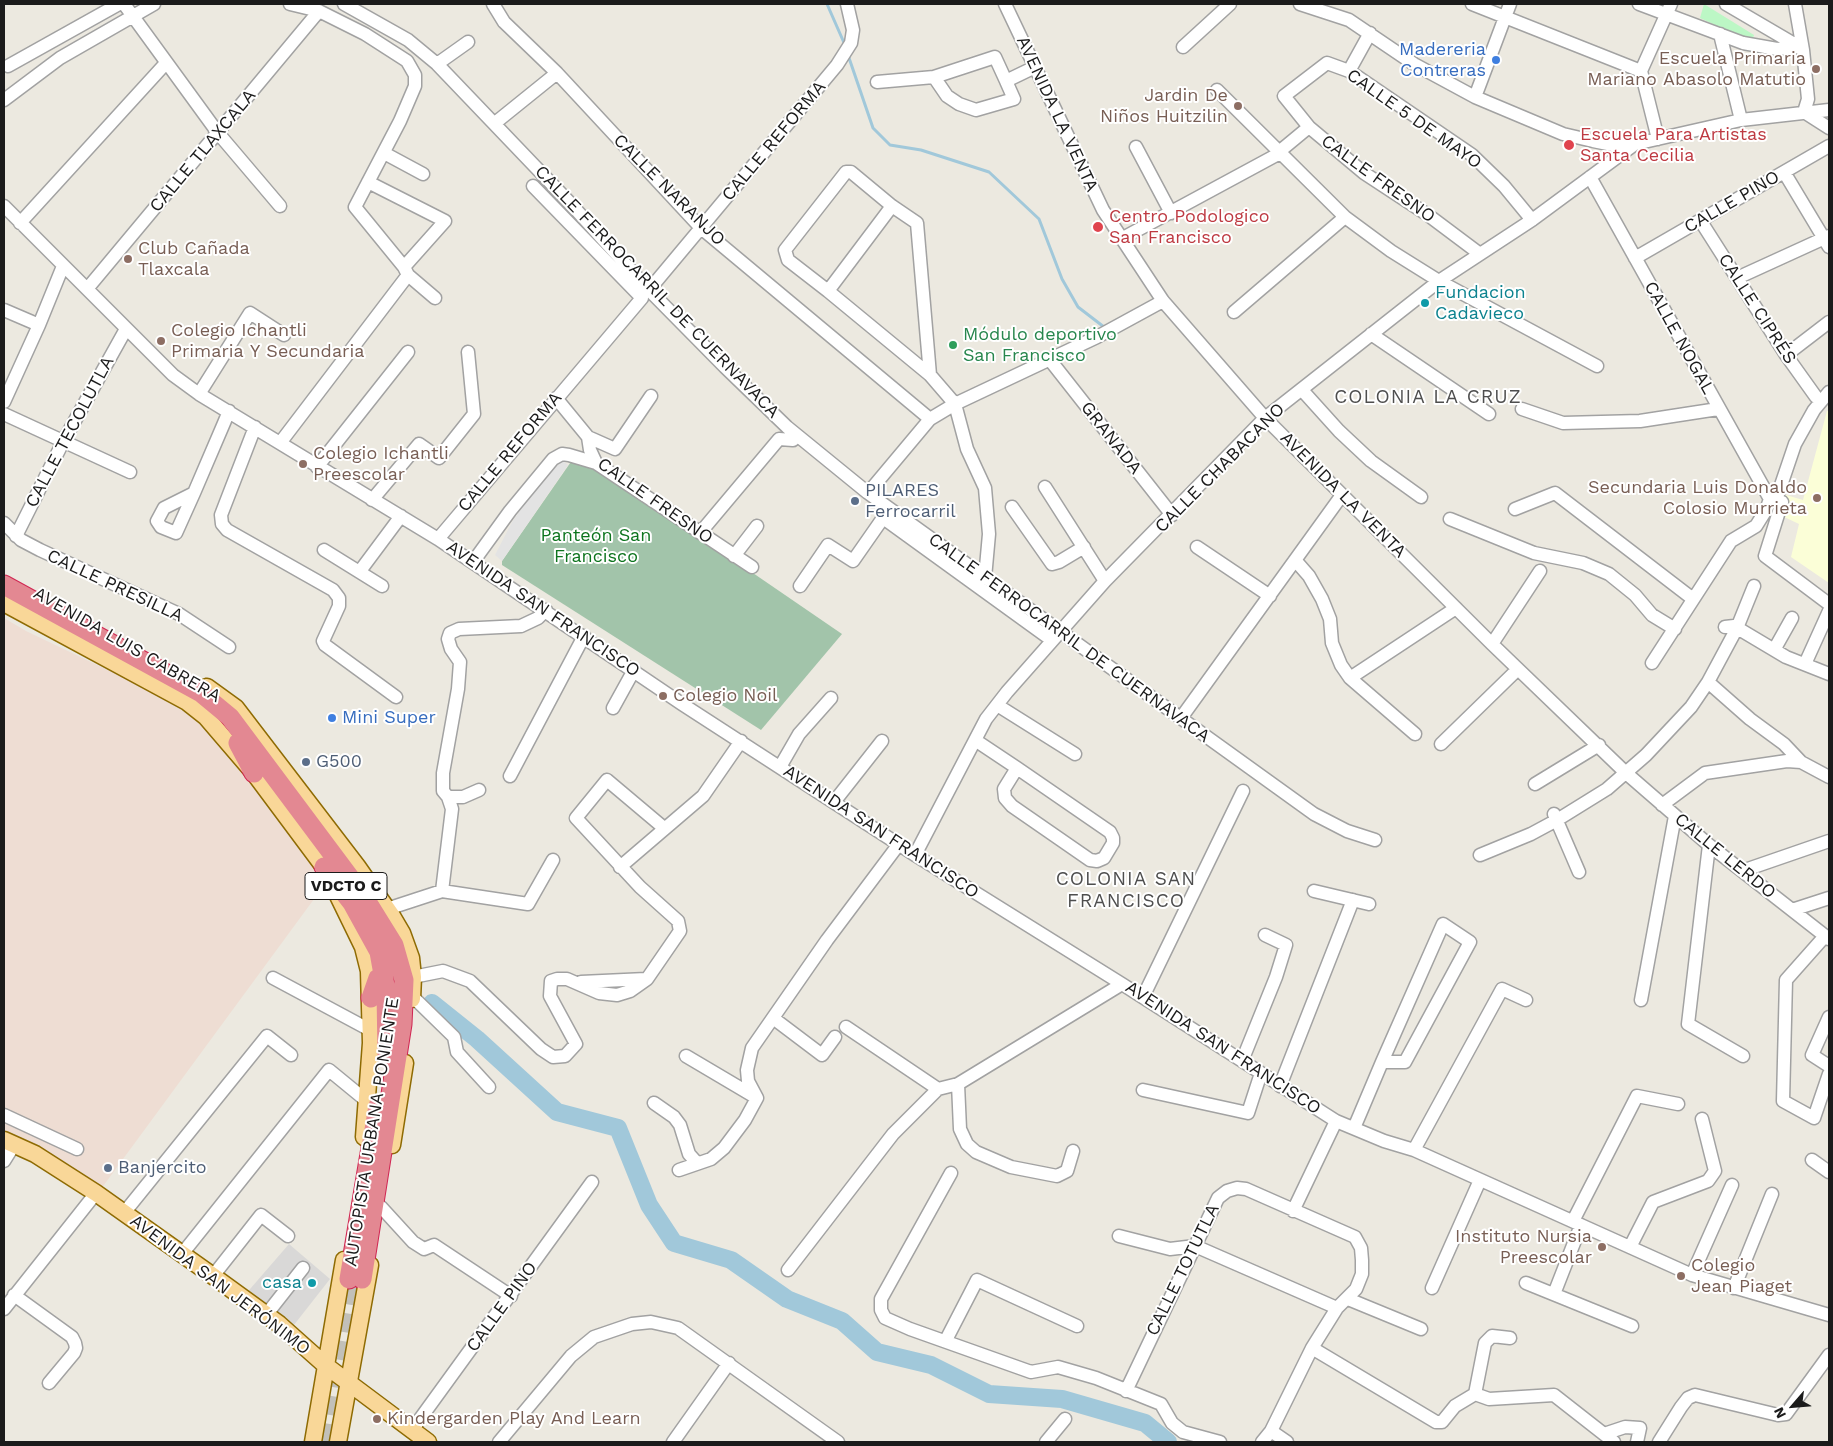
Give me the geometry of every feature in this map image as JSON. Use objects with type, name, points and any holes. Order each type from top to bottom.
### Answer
[{"type":"highway","name":"AUTOPISTA URBANA PONIENTE","points":[[4,585],[230,717],[239,737],[356,900],[387,954],[395,994],[394,1020],[387,1055],[355,1279],[399,1054],[408,995],[394,945],[377,915],[239,737]]},
{"type":"highway","name":"AUTOPISTA URBANA PONIENTE","points":[[4,597],[199,698]]},
{"type":"highway","points":[[239,737],[265,752],[318,824],[335,837]]},
{"type":"highway","points":[[239,737],[254,773]]},
{"type":"highway","points":[[324,867],[352,903],[379,952],[386,991],[388,1022],[387,1055]]},
{"type":"highway","points":[[336,892],[350,909],[367,944],[378,978],[388,1022]]},
{"type":"highway","points":[[402,933],[408,995]]},
{"type":"highway","points":[[371,998],[378,978]]},
{"type":"main road","name":"AVENIDA LUIS CABRERA","points":[[4,575],[201,683],[236,708],[265,752]]},
{"type":"main road","name":"AVENIDA LUIS CABRERA","points":[[4,603],[187,702],[206,717],[254,773],[324,867],[362,947],[369,971],[371,998],[367,1122],[313,1442]]},
{"type":"main road","points":[[335,837],[388,909],[402,933],[411,958],[413,977],[408,995],[400,1103],[338,1442]]},
{"type":"main road","name":"AVENIDA SAN JERÓNIMO","points":[[9,1142],[35,1154],[96,1193],[213,1276],[266,1315],[325,1365],[428,1442]]},
{"type":"main road","points":[[334,1314],[347,1319],[360,1318]]},
{"type":"main road","points":[[320,1397],[333,1397],[344,1405]]},
{"type":"street","points":[[8,66],[119,4]]},
{"type":"street","points":[[124,4],[218,133],[280,206]]},
{"type":"street","points":[[4,100],[60,58],[154,4]]},
{"type":"street","points":[[290,4],[319,11],[342,21],[394,51],[407,61],[415,75],[415,86],[384,153],[355,207],[406,271],[435,298]]},
{"type":"street","name":"CALLE FERROCARRIL DE CUERNAVACA","points":[[344,4],[408,40],[437,64],[494,123],[646,294],[787,427],[868,493],[985,578],[1057,634],[1181,718],[1314,814],[1347,831],[1375,840]]},
{"type":"street","name":"CALLE NARANJO","points":[[493,4],[504,22],[557,73],[701,228],[930,419]]},
{"type":"street","points":[[847,4],[853,30],[853,42]]},
{"type":"street","points":[[853,42],[860,33],[854,4]]},
{"type":"street","name":"AVENIDA LA VENTA","points":[[1005,4],[1103,210],[1163,301],[1265,418],[1492,644],[1624,771]]},
{"type":"street","points":[[1183,47],[1230,4]]},
{"type":"street","points":[[1300,4],[1318,6],[1349,20],[1414,64],[1475,97],[1563,134],[1612,145],[1635,144],[1741,120],[1823,110]]},
{"type":"street","points":[[1472,4],[1641,71]]},
{"type":"street","points":[[1475,97],[1510,4]]},
{"type":"street","points":[[1639,4],[1669,9],[1743,43],[1768,48],[1801,48]]},
{"type":"street","points":[[1726,4],[1744,8],[1801,48]]},
{"type":"street","points":[[1795,4],[1808,99],[1804,112]]},
{"type":"street","points":[[1658,139],[1641,71],[1669,9]]},
{"type":"street","name":"CALLE TLAXCALA","points":[[87,289],[319,11]]},
{"type":"street","points":[[1348,71],[1370,33]]},
{"type":"street","points":[[1720,34],[1741,120]]},
{"type":"street","points":[[437,64],[468,42]]},
{"type":"street","name":"CALLE REFORMA","points":[[438,538],[646,294],[837,64],[853,42]]},
{"type":"street","points":[[877,82],[934,77],[995,57],[1014,99],[976,110],[959,104],[947,96],[934,77]]},
{"type":"street","points":[[10,214],[166,63]]},
{"type":"street","name":"CALLE 5 DE MAYO","points":[[1284,96],[1327,64],[1348,71],[1472,155],[1504,186],[1532,220]]},
{"type":"street","points":[[1006,81],[1035,67]]},
{"type":"street","points":[[494,123],[557,73]]},
{"type":"street","points":[[1217,90],[1281,151],[1345,217],[1391,251],[1439,281],[1597,366]]},
{"type":"street","name":"CALLE FRESNO","points":[[1284,96],[1309,127],[1364,173],[1480,254]]},
{"type":"street","points":[[1808,99],[1823,110]]},
{"type":"street","points":[[1804,112],[1829,128]]},
{"type":"street","points":[[1121,239],[1281,151],[1309,127]]},
{"type":"street","name":"CALLE CHABACANO","points":[[915,855],[986,719],[997,705],[1105,581],[1172,515],[1265,418],[1439,281],[1532,220],[1635,144]]},
{"type":"street","name":"CALLE PINO","points":[[1634,258],[1829,146]]},
{"type":"street","points":[[1136,147],[1171,212]]},
{"type":"street","points":[[384,153],[423,174]]},
{"type":"street","points":[[930,375],[917,223],[892,206],[851,172],[846,172],[785,250],[788,260],[828,290],[930,375],[955,404],[967,449],[985,488],[989,534],[985,578]]},
{"type":"street","points":[[1737,278],[1828,241],[1784,172]]},
{"type":"street","name":"CALLE NOGAL","points":[[1590,177],[1718,409],[1776,500]]},
{"type":"street","points":[[280,443],[406,271],[445,222],[368,182]]},
{"type":"street","points":[[533,186],[646,294]]},
{"type":"street","points":[[828,290],[892,206]]},
{"type":"street","name":"AVENIDA SAN FRANCISCO","points":[[10,214],[173,375],[199,394],[317,467],[438,538],[915,855],[1143,997],[1336,1121],[1384,1141],[1414,1150],[1577,1228],[1630,1247],[1692,1275],[1829,1315]]},
{"type":"street","points":[[1234,312],[1345,217]]},
{"type":"street","name":"CALLE CIPRÉS","points":[[1700,220],[1786,355],[1816,397]]},
{"type":"street","points":[[4,402],[64,266]]},
{"type":"street","points":[[868,493],[930,419],[955,404],[1050,360],[1163,301]]},
{"type":"street","points":[[4,310],[39,325]]},
{"type":"street","points":[[199,394],[250,313],[284,335]]},
{"type":"street","points":[[1786,355],[1829,322]]},
{"type":"street","name":"CALLE TECOLUTLA","points":[[16,536],[63,442],[126,329]]},
{"type":"street","points":[[1371,334],[1490,414]]},
{"type":"street","points":[[317,467],[408,352]]},
{"type":"street","points":[[372,500],[419,444],[439,458],[474,414],[468,352]]},
{"type":"street","name":"GRANADA","points":[[1050,360],[1172,515]]},
{"type":"street","points":[[1302,390],[1339,432],[1371,461],[1421,497]]},
{"type":"street","points":[[1829,392],[1814,410],[1795,444],[1776,500],[1765,556],[1829,604]]},
{"type":"street","points":[[588,437],[615,449],[650,396]]},
{"type":"street","name":"CALLE FRESNO","points":[[556,398],[588,437],[590,450],[596,464],[752,567]]},
{"type":"street","points":[[1522,409],[1562,423],[1640,421],[1718,409]]},
{"type":"street","points":[[194,493],[229,411]]},
{"type":"street","points":[[4,414],[130,472]]},
{"type":"street","points":[[255,427],[222,515],[222,524],[228,530],[333,590],[339,598],[339,606],[323,640],[325,645],[396,697]]},
{"type":"street","name":"CALLE FERROCARRIL DE CUERNAVACA","points":[[700,533],[779,439],[793,440]]},
{"type":"street","points":[[474,562],[510,511],[553,459],[562,454],[596,464]]},
{"type":"street","points":[[1045,487],[1105,581]]},
{"type":"street","points":[[1515,509],[1555,493],[1693,598]]},
{"type":"street","points":[[1181,718],[1342,495]]},
{"type":"street","points":[[1652,662],[1731,541],[1759,523],[1770,503],[1776,500]]},
{"type":"street","points":[[1012,507],[1052,564],[1084,548]]},
{"type":"street","points":[[360,571],[400,516]]},
{"type":"street","points":[[800,586],[828,545],[853,561],[882,518],[1046,636],[1057,634]]},
{"type":"street","points":[[1450,519],[1534,553],[1583,563],[1609,574],[1635,594],[1652,615],[1675,629]]},
{"type":"street","name":"CALLE PRESILLA","points":[[4,524],[16,536],[68,564],[179,614],[229,647]]},
{"type":"street","points":[[734,556],[757,526]]},
{"type":"street","points":[[1197,547],[1270,596]]},
{"type":"street","points":[[324,550],[382,586]]},
{"type":"street","points":[[1295,560],[1308,576],[1322,599],[1330,619],[1332,643],[1341,665],[1350,678],[1415,734]]},
{"type":"street","points":[[1492,644],[1540,571]]},
{"type":"street","points":[[1480,855],[1531,834],[1556,817],[1606,789],[1624,771],[1646,755],[1691,707],[1708,682],[1731,627],[1754,586]]},
{"type":"street","points":[[1350,678],[1456,608]]},
{"type":"street","points":[[442,890],[452,809],[448,797],[443,791],[443,773],[458,689],[460,662],[451,649],[448,640],[450,633],[459,629],[521,626],[538,618],[546,610]]},
{"type":"street","points":[[1805,664],[1829,612]]},
{"type":"street","points":[[1774,650],[1792,618]]},
{"type":"street","points":[[1731,627],[1774,650],[1829,674]]},
{"type":"street","points":[[510,776],[584,636]]},
{"type":"street","points":[[1441,744],[1518,669]]},
{"type":"street","points":[[613,708],[634,670]]},
{"type":"street","points":[[1708,682],[1750,719],[1784,744],[1801,762],[1829,777]]},
{"type":"street","points":[[780,767],[799,734],[831,698]]},
{"type":"street","points":[[997,705],[1075,754]]},
{"type":"street","points":[[975,740],[1018,768],[1110,832],[1113,843],[1104,858],[1097,861],[1090,860],[1012,806],[1005,798],[1004,789],[1018,768]]},
{"type":"street","points":[[620,866],[703,796],[741,741]]},
{"type":"street","points":[[834,802],[882,742]]},
{"type":"street","points":[[1535,784],[1599,746]]},
{"type":"street","points":[[1662,805],[1705,773],[1787,762],[1801,762]]},
{"type":"street","name":"CALLE LERDO","points":[[1624,771],[1710,845],[1827,938]]},
{"type":"street","points":[[413,977],[443,970],[470,981],[541,1049],[553,1057],[565,1056],[576,1044],[550,996],[551,981],[556,978],[579,982],[599,992],[617,995],[630,990],[648,979],[680,931],[678,921],[620,866],[576,818],[607,780],[664,828]]},
{"type":"street","points":[[448,797],[463,797],[479,790]]},
{"type":"street","points":[[1143,997],[1243,791]]},
{"type":"street","points":[[1642,1000],[1675,816]]},
{"type":"street","points":[[1556,817],[1579,872]]},
{"type":"street","points":[[1742,870],[1829,841]]},
{"type":"street","points":[[757,1098],[748,1081],[747,1070],[752,1048],[899,844]]},
{"type":"street","points":[[1710,845],[1688,1024],[1743,1056]]},
{"type":"street","points":[[388,909],[442,890],[528,904],[553,860]]},
{"type":"street","points":[[1314,891],[1369,904]]},
{"type":"street","points":[[1792,910],[1829,898]]},
{"type":"street","points":[[1280,1086],[1353,900]]},
{"type":"street","points":[[1354,1128],[1382,1062],[1443,924],[1470,942],[1405,1062],[1382,1062]]},
{"type":"street","points":[[1242,1061],[1276,977],[1286,945],[1265,935]]},
{"type":"street","points":[[1827,938],[1815,948],[1786,980],[1782,1101],[1814,1118],[1829,1074]]},
{"type":"street","points":[[273,978],[370,1030]]},
{"type":"street","points":[[788,1270],[893,1134],[938,1088],[958,1084],[1122,984]]},
{"type":"street","points":[[1414,1150],[1502,989],[1526,1000]]},
{"type":"street","points":[[408,995],[454,1037],[457,1052],[489,1086]]},
{"type":"street","points":[[1829,1017],[1812,1055],[1829,1066]]},
{"type":"street","points":[[773,1018],[822,1055],[835,1037]]},
{"type":"street","points":[[846,1027],[938,1088]]},
{"type":"street","points":[[124,1213],[267,1036],[291,1055]]},
{"type":"street","points":[[686,1056],[757,1098]]},
{"type":"street","points":[[182,1254],[329,1070],[368,1102]]},
{"type":"street","points":[[1143,1090],[1248,1113],[1261,1073]]},
{"type":"street","points":[[958,1084],[960,1128],[967,1144],[976,1152],[1011,1167],[1057,1176],[1067,1171],[1073,1151]]},
{"type":"street","points":[[1554,1294],[1577,1228],[1637,1096],[1678,1104]]},
{"type":"street","points":[[679,1170],[711,1159],[724,1148],[745,1120],[757,1098]]},
{"type":"street","points":[[654,1103],[674,1117],[680,1125],[689,1154],[697,1164]]},
{"type":"street","points":[[4,1115],[77,1149]]},
{"type":"street","points":[[1630,1247],[1652,1202],[1708,1181],[1715,1171],[1702,1119]]},
{"type":"street","points":[[1293,1211],[1336,1121]]},
{"type":"street","points":[[4,1161],[9,1142]]},
{"type":"street","points":[[1812,1160],[1829,1172]]},
{"type":"street","points":[[951,1173],[881,1299],[881,1310],[885,1318],[910,1329],[946,1340],[1030,1372],[1058,1367],[1096,1378],[1161,1404],[1172,1424],[1183,1432],[1220,1442]]},
{"type":"street","points":[[1432,1288],[1480,1180]]},
{"type":"street","name":"CALLE PINO","points":[[412,1430],[592,1182]]},
{"type":"street","points":[[1692,1275],[1732,1185]]},
{"type":"street","name":"CALLE TOTUTLA","points":[[1126,1391],[1218,1198],[1227,1191],[1237,1188],[1246,1189],[1355,1237],[1361,1248],[1362,1274],[1348,1299]]},
{"type":"street","points":[[4,1309],[96,1193]]},
{"type":"street","points":[[1734,1288],[1772,1194]]},
{"type":"street","points":[[381,1207],[418,1245],[424,1249],[434,1245],[511,1296]]},
{"type":"street","points":[[213,1276],[261,1215],[288,1236]]},
{"type":"street","points":[[1119,1236],[1170,1249],[1195,1246],[1337,1308]]},
{"type":"street","points":[[266,1315],[303,1268]]},
{"type":"street","points":[[946,1340],[976,1280],[1077,1326]]},
{"type":"street","points":[[1526,1284],[1632,1326]]},
{"type":"street","points":[[14,1296],[72,1337],[75,1342],[74,1353],[49,1383]]},
{"type":"street","points":[[1262,1442],[1271,1431],[1312,1348],[1337,1308],[1348,1299],[1421,1329]]},
{"type":"street","points":[[499,1442],[571,1356],[594,1337],[632,1324],[651,1322],[678,1328],[838,1442]]},
{"type":"street","points":[[1312,1348],[1436,1422],[1442,1422],[1455,1406],[1475,1394],[1486,1343],[1492,1336],[1510,1338]]},
{"type":"street","points":[[1659,1442],[1680,1407],[1688,1398],[1695,1395],[1778,1415],[1786,1414],[1829,1355]]},
{"type":"street","points":[[673,1442],[729,1363]]},
{"type":"street","points":[[1475,1394],[1489,1399],[1554,1396],[1614,1442]]},
{"type":"street","points":[[1046,1442],[1065,1419]]},
{"type":"street","points":[[1604,1434],[1625,1427],[1640,1428],[1637,1442]]},
{"type":"street","points":[[1271,1431],[1287,1442]]},
{"type":"shaded area","name":"Secundaria Luis Donaldo Colosio Murrieta","points":[[1827,411],[1829,411],[1829,583],[1791,557],[1799,524],[1780,515],[1786,495],[1803,500]]},
{"type":"shaded area","points":[[563,461],[568,465],[502,561],[495,555],[512,522],[545,475]]},
{"type":"shaded area","points":[[4,618],[26,631],[206,717],[328,880],[101,1189],[4,1145]]},
{"type":"shaded area","points":[[289,1244],[330,1279],[290,1330],[244,1296]]},
{"type":"green space","points":[[1704,4],[1754,35],[1753,38],[1741,37],[1700,18]]},
{"type":"green space","name":"Panteón San Francisco","points":[[575,456],[585,458],[842,634],[761,730],[502,565],[502,561]]},
{"type":"waterway","points":[[827,4],[845,45]]},
{"type":"waterway","points":[[848,55],[873,128],[890,145],[921,150],[989,172],[1039,219],[1062,279],[1078,307],[1104,327]]},
{"type":"waterway","points":[[432,1003],[477,1039],[557,1112],[618,1128],[649,1205],[674,1243],[731,1260],[787,1299],[842,1321],[877,1352],[931,1365],[989,1394],[1062,1399],[1145,1423],[1168,1442]]},
{"type":"tunnel","points":[[322,1442],[348,1285]]},
{"type":"place","name":"Madereria Contreras","points":[[1496,60]]},
{"type":"place","name":"Escuela Primaria Mariano Abasolo Matutio","points":[[1816,69]]},
{"type":"place","name":"Jardin De Niños Huitzilin","points":[[1238,106]]},
{"type":"place","name":"Escuela Para Artistas Santa Cecilia","points":[[1569,145]]},
{"type":"place","name":"Centro Podologico San Francisco","points":[[1098,227]]},
{"type":"place","name":"Club Cañada Tlaxcala","points":[[128,259]]},
{"type":"place","name":"Fundacion Cadavieco","points":[[1425,303]]},
{"type":"place","name":"Colegio Ichantli Primaria Y Secundaria","points":[[161,341]]},
{"type":"place","name":"Módulo deportivo San Francisco","points":[[953,345]]},
{"type":"place","name":"Colegio Ichantli Preescolar","points":[[303,464]]},
{"type":"place","name":"Secundaria Luis Donaldo Colosio Murrieta","points":[[1817,498]]},
{"type":"place","name":"PILARES Ferrocarril","points":[[855,501]]},
{"type":"place","name":"Colegio Noil","points":[[663,696]]},
{"type":"place","name":"Mini Super","points":[[332,718]]},
{"type":"place","name":"G500","points":[[306,762]]},
{"type":"place","name":"Banjercito","points":[[108,1168]]},
{"type":"place","name":"Instituto Nursia Preescolar","points":[[1602,1247]]},
{"type":"place","name":"Colegio Jean Piaget","points":[[1681,1276]]},
{"type":"place","name":"casa","points":[[312,1283]]},
{"type":"place","name":"Kindergarden Play And Learn","points":[[377,1419]]},
{"type":"district","name":"COLONIA LA CRUZ","points":[[1428,397]]},
{"type":"district","name":"COLONIA SAN FRANCISCO","points":[[1126,890]]}]
